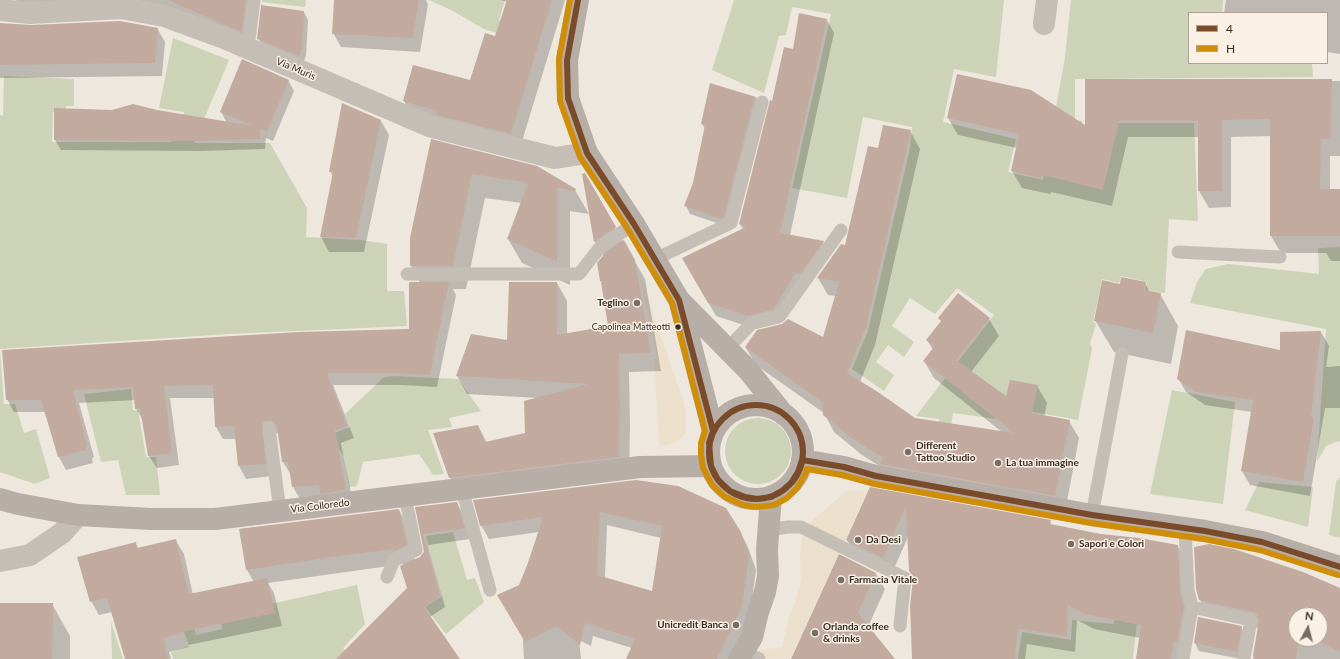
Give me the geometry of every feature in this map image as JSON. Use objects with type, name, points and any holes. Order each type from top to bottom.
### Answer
[{"type":"main road","points":[[578,0],[567,60],[568,98],[587,153],[634,224],[679,300],[748,370],[793,423],[800,435],[803,447],[802,460],[798,472],[791,483],[782,491],[771,497],[757,498],[745,498],[730,491],[718,480],[711,466],[709,454],[713,431],[721,420],[731,412],[744,406],[758,405],[771,407],[784,414]]},
{"type":"main road","points":[[679,300],[713,431]]},
{"type":"main road","points":[[802,460],[844,467],[876,476],[1092,515],[1262,542],[1340,568]]},
{"type":"main road","name":"Via Colloredo","points":[[0,499],[18,504],[78,514],[151,519],[215,519],[640,467],[711,466]]},
{"type":"main road","points":[[747,656],[768,576],[771,497]]},
{"type":"street","points":[[1044,24],[1047,0]]},
{"type":"street","name":"Via Muris","points":[[0,10],[30,13],[117,4],[164,16],[224,38],[429,126],[556,158],[587,153]]},
{"type":"street","points":[[0,561],[30,555],[62,533],[78,514]]},
{"type":"lane","points":[[248,48],[254,0]]},
{"type":"lane","points":[[655,259],[731,223],[762,102]]},
{"type":"lane","points":[[407,274],[579,274],[601,246],[634,224]]},
{"type":"lane","points":[[727,349],[752,323],[780,316],[841,230]]},
{"type":"lane","points":[[1178,252],[1280,257]]},
{"type":"lane","points":[[1092,515],[1122,354]]},
{"type":"lane","points":[[269,428],[280,511]]},
{"type":"lane","points":[[462,489],[490,590]]},
{"type":"lane","points":[[387,578],[394,560],[416,550],[405,496]]},
{"type":"lane","points":[[769,530],[788,527],[801,527],[905,578],[900,626]]},
{"type":"lane","points":[[1183,659],[1192,608],[1188,590],[1185,529]]},
{"type":"lane","points":[[1192,608],[1251,620],[1244,659]]},
{"type":"green space","points":[[262,0],[306,0],[305,7],[262,2]]},
{"type":"green space","points":[[429,0],[505,0],[499,20],[503,22],[500,34],[484,29],[451,10]]},
{"type":"green space","points":[[734,0],[1004,0],[996,77],[954,69],[943,122],[1016,139],[1008,172],[1043,180],[1065,57],[1071,0],[1223,0],[1222,12],[1188,12],[1188,64],[1312,64],[1313,77],[1075,79],[1075,120],[1082,121],[1081,133],[1107,123],[1194,123],[1198,221],[1169,219],[1165,293],[1145,290],[1147,282],[1121,276],[1119,283],[1102,279],[1093,322],[1096,324],[1090,343],[1092,349],[1078,420],[1028,411],[1025,423],[953,413],[950,433],[937,431],[939,419],[916,416],[994,315],[957,288],[935,314],[910,298],[892,326],[914,342],[904,357],[888,345],[876,362],[894,375],[884,391],[852,369],[868,331],[910,148],[912,127],[863,117],[847,198],[792,188],[831,14],[792,7],[786,35],[779,36],[764,93],[712,70]]},
{"type":"green space","points":[[173,38],[229,60],[194,143],[270,143],[307,208],[306,237],[360,240],[387,244],[387,291],[404,291],[407,326],[229,334],[0,349],[0,115],[3,115],[4,76],[74,79],[74,106],[66,106],[66,112],[53,112],[52,142],[171,142],[184,112],[159,108]]},
{"type":"green space","points":[[1340,247],[1340,441],[1326,446],[1317,462],[1326,329],[1190,303],[1197,282],[1206,269],[1228,264],[1319,274],[1318,248]]},
{"type":"green space","points":[[0,350],[4,404],[15,404],[24,433],[36,429],[50,478],[35,484],[0,472]]},
{"type":"green space","points":[[394,376],[458,379],[481,411],[449,418],[452,427],[428,430],[444,474],[433,475],[419,454],[363,462],[357,486],[349,487],[344,456],[329,435],[350,427],[345,414],[384,377]]},
{"type":"green space","points":[[131,389],[133,410],[138,410],[146,457],[156,457],[160,495],[126,495],[118,460],[101,462],[84,394]]},
{"type":"green space","points":[[1172,390],[1235,402],[1223,504],[1150,494]]},
{"type":"green space","points":[[758,418],[771,421],[781,428],[788,438],[791,451],[788,464],[781,474],[771,481],[758,484],[745,481],[735,474],[728,464],[725,451],[728,438],[735,428],[745,421]]},
{"type":"green space","points":[[1340,477],[1340,538],[1329,535],[1336,482]]},
{"type":"green space","points":[[1259,482],[1313,487],[1308,527],[1245,510]]},
{"type":"green space","points":[[453,532],[467,580],[475,578],[484,602],[446,634],[425,607],[442,596],[426,536]]},
{"type":"green space","points":[[357,585],[365,624],[343,648],[353,659],[173,659],[171,652],[189,646],[182,626],[193,624],[196,635],[222,629],[220,615]]},
{"type":"green space","points":[[1115,609],[1138,612],[1133,659],[1018,659],[1022,632],[1071,640],[1072,620],[1114,624]]},
{"type":"green space","points":[[111,622],[123,659],[112,659]]},
{"type":"shaded area","points":[[639,272],[686,409],[686,432],[678,441],[667,445],[659,446],[654,359],[657,359]]},
{"type":"shaded area","points":[[868,490],[790,659],[756,659],[759,650],[782,647],[789,616],[796,600],[801,579],[800,556],[802,537],[810,522],[847,491]]},
{"type":"building","points":[[168,0],[246,0],[242,32],[220,23]]},
{"type":"building","points":[[334,0],[419,0],[413,38],[332,34]]},
{"type":"building","points":[[507,0],[552,0],[511,134],[436,115],[437,111],[403,101],[413,65],[470,80],[485,33],[495,36]]},
{"type":"building","points":[[261,5],[304,11],[302,48],[299,56],[257,39]]},
{"type":"building","points":[[799,13],[827,19],[780,233],[824,241],[800,274],[795,273],[774,309],[748,316],[708,303],[682,258],[746,227],[739,224],[770,100],[772,101],[784,47],[793,49]]},
{"type":"building","points":[[120,21],[158,28],[155,63],[0,65],[0,23],[31,25]]},
{"type":"building","points":[[242,59],[289,80],[267,132],[260,129],[260,139],[194,141],[54,140],[54,108],[112,110],[133,104],[157,110],[254,126],[220,112]]},
{"type":"building","points":[[957,74],[1031,90],[1085,125],[1085,79],[1332,79],[1331,139],[1321,139],[1320,189],[1340,189],[1340,236],[1270,236],[1270,119],[1222,120],[1222,191],[1198,191],[1198,121],[1119,121],[1103,190],[1042,175],[1041,178],[1011,171],[1019,134],[947,118]]},
{"type":"building","points":[[710,83],[756,97],[724,217],[721,219],[684,206],[693,183],[705,125],[701,124]]},
{"type":"building","points":[[342,103],[381,120],[356,238],[320,237],[333,172],[329,172]]},
{"type":"building","points":[[883,125],[911,130],[866,328],[847,373],[878,392],[915,418],[1014,433],[923,361],[934,347],[926,340],[941,321],[938,318],[958,293],[990,318],[956,360],[1006,396],[1010,380],[1038,385],[1032,413],[1070,420],[1055,496],[880,464],[883,458],[851,438],[823,415],[822,402],[745,347],[757,330],[782,324],[788,319],[823,337],[839,282],[817,278],[841,244],[845,245],[868,146],[878,148]]},
{"type":"building","points":[[431,139],[537,166],[576,189],[575,191],[557,188],[557,262],[507,239],[528,183],[472,174],[453,266],[410,266],[410,238]]},
{"type":"building","points":[[585,173],[616,227],[594,242],[582,174]]},
{"type":"building","points":[[624,240],[635,260],[651,353],[619,354],[619,457],[449,478],[433,433],[478,425],[485,442],[525,433],[524,401],[588,384],[456,376],[471,334],[507,340],[509,282],[557,282],[557,335],[608,326],[602,282],[600,281],[597,263],[606,252]]},
{"type":"building","points":[[1121,277],[1146,282],[1144,290],[1161,293],[1153,333],[1094,321],[1102,280],[1120,284]]},
{"type":"building","points":[[409,282],[449,282],[430,375],[394,373],[327,373],[347,426],[335,430],[346,490],[320,494],[319,485],[292,487],[288,462],[282,462],[277,427],[272,421],[264,421],[262,425],[266,464],[238,466],[234,426],[215,427],[213,385],[164,386],[172,453],[148,456],[140,408],[135,409],[133,387],[73,390],[87,445],[85,446],[86,450],[58,457],[41,400],[6,400],[2,350],[299,332],[409,329]]},
{"type":"building","points":[[1186,330],[1280,350],[1280,332],[1321,331],[1311,417],[1314,418],[1303,482],[1241,471],[1253,400],[1196,392],[1177,379]]},
{"type":"building","points":[[636,480],[678,486],[726,508],[741,532],[749,556],[742,607],[717,659],[626,659],[635,639],[585,623],[580,645],[557,626],[525,642],[497,595],[519,585],[543,517],[480,526],[473,500]],"holes":[[[600,512],[662,526],[652,591],[597,575]]]},
{"type":"building","points":[[870,487],[1051,520],[1050,524],[1101,534],[1139,538],[1178,545],[1180,591],[1184,607],[1178,641],[1174,641],[1171,659],[1136,659],[1141,625],[1084,614],[1068,605],[1067,636],[1018,629],[1015,659],[912,659],[910,606],[913,579],[909,571],[906,506],[883,558],[846,540]]},
{"type":"building","points":[[457,502],[465,528],[423,534],[440,596],[424,607],[460,659],[336,659],[407,588],[400,566],[420,557],[424,552],[415,507]]},
{"type":"building","points":[[399,509],[407,545],[395,551],[394,549],[246,570],[239,529]]},
{"type":"building","points":[[176,539],[189,594],[267,578],[275,613],[181,632],[182,633],[163,638],[168,659],[125,659],[107,598],[90,602],[77,557],[136,542],[137,548]]},
{"type":"building","points":[[1209,544],[1234,549],[1303,572],[1340,588],[1340,652],[1328,646],[1328,607],[1288,607],[1288,647],[1298,647],[1296,659],[1254,659],[1253,655],[1259,621],[1257,614],[1199,600],[1196,589],[1194,547]]},
{"type":"building","points":[[839,554],[876,573],[858,613],[895,659],[791,659]]},
{"type":"building","points":[[0,603],[53,603],[52,659],[0,659]]},
{"type":"building","points":[[1198,617],[1242,626],[1237,652],[1194,643]]},
{"type":"transit line","name":"H","points":[[570,0],[559,59],[560,101],[580,157],[627,228],[672,303],[705,431],[701,443],[703,468],[712,485],[725,497],[743,505],[756,507],[774,505],[787,498],[797,488],[807,469],[842,475],[875,484],[1091,523],[1204,539],[1260,550],[1338,575]]},
{"type":"transit line","name":"4","points":[[578,0],[567,60],[568,98],[587,153],[634,224],[679,300],[713,431],[709,443],[711,466],[718,480],[730,491],[745,497],[757,499],[771,497],[782,491],[791,483],[798,472],[802,460]]},
{"type":"transit line","name":"4","points":[[756,405],[774,409],[789,419],[799,434],[803,452],[799,470],[789,485],[774,495],[756,499],[738,495],[723,485],[713,470],[709,452],[713,434],[723,419],[738,409],[756,405]]},
{"type":"transit line","name":"4","points":[[802,460],[844,467],[876,476],[1092,515],[1205,531],[1262,542],[1340,567]]},
{"type":"place","name":"Teglino","points":[[637,303]]},
{"type":"place","name":"Capolinea Matteotti","points":[[678,327]]},
{"type":"place","name":"Different Tattoo Studio","points":[[908,452]]},
{"type":"place","name":"La tua immagine","points":[[998,463]]},
{"type":"place","name":"Da Desi","points":[[858,540]]},
{"type":"place","name":"Sapori e Colori","points":[[1071,544]]},
{"type":"place","name":"Farmacia Vitale","points":[[841,580]]},
{"type":"place","name":"Unicredit Banca","points":[[736,625]]},
{"type":"place","name":"Orlanda coffee & drinks","points":[[815,633]]}]
